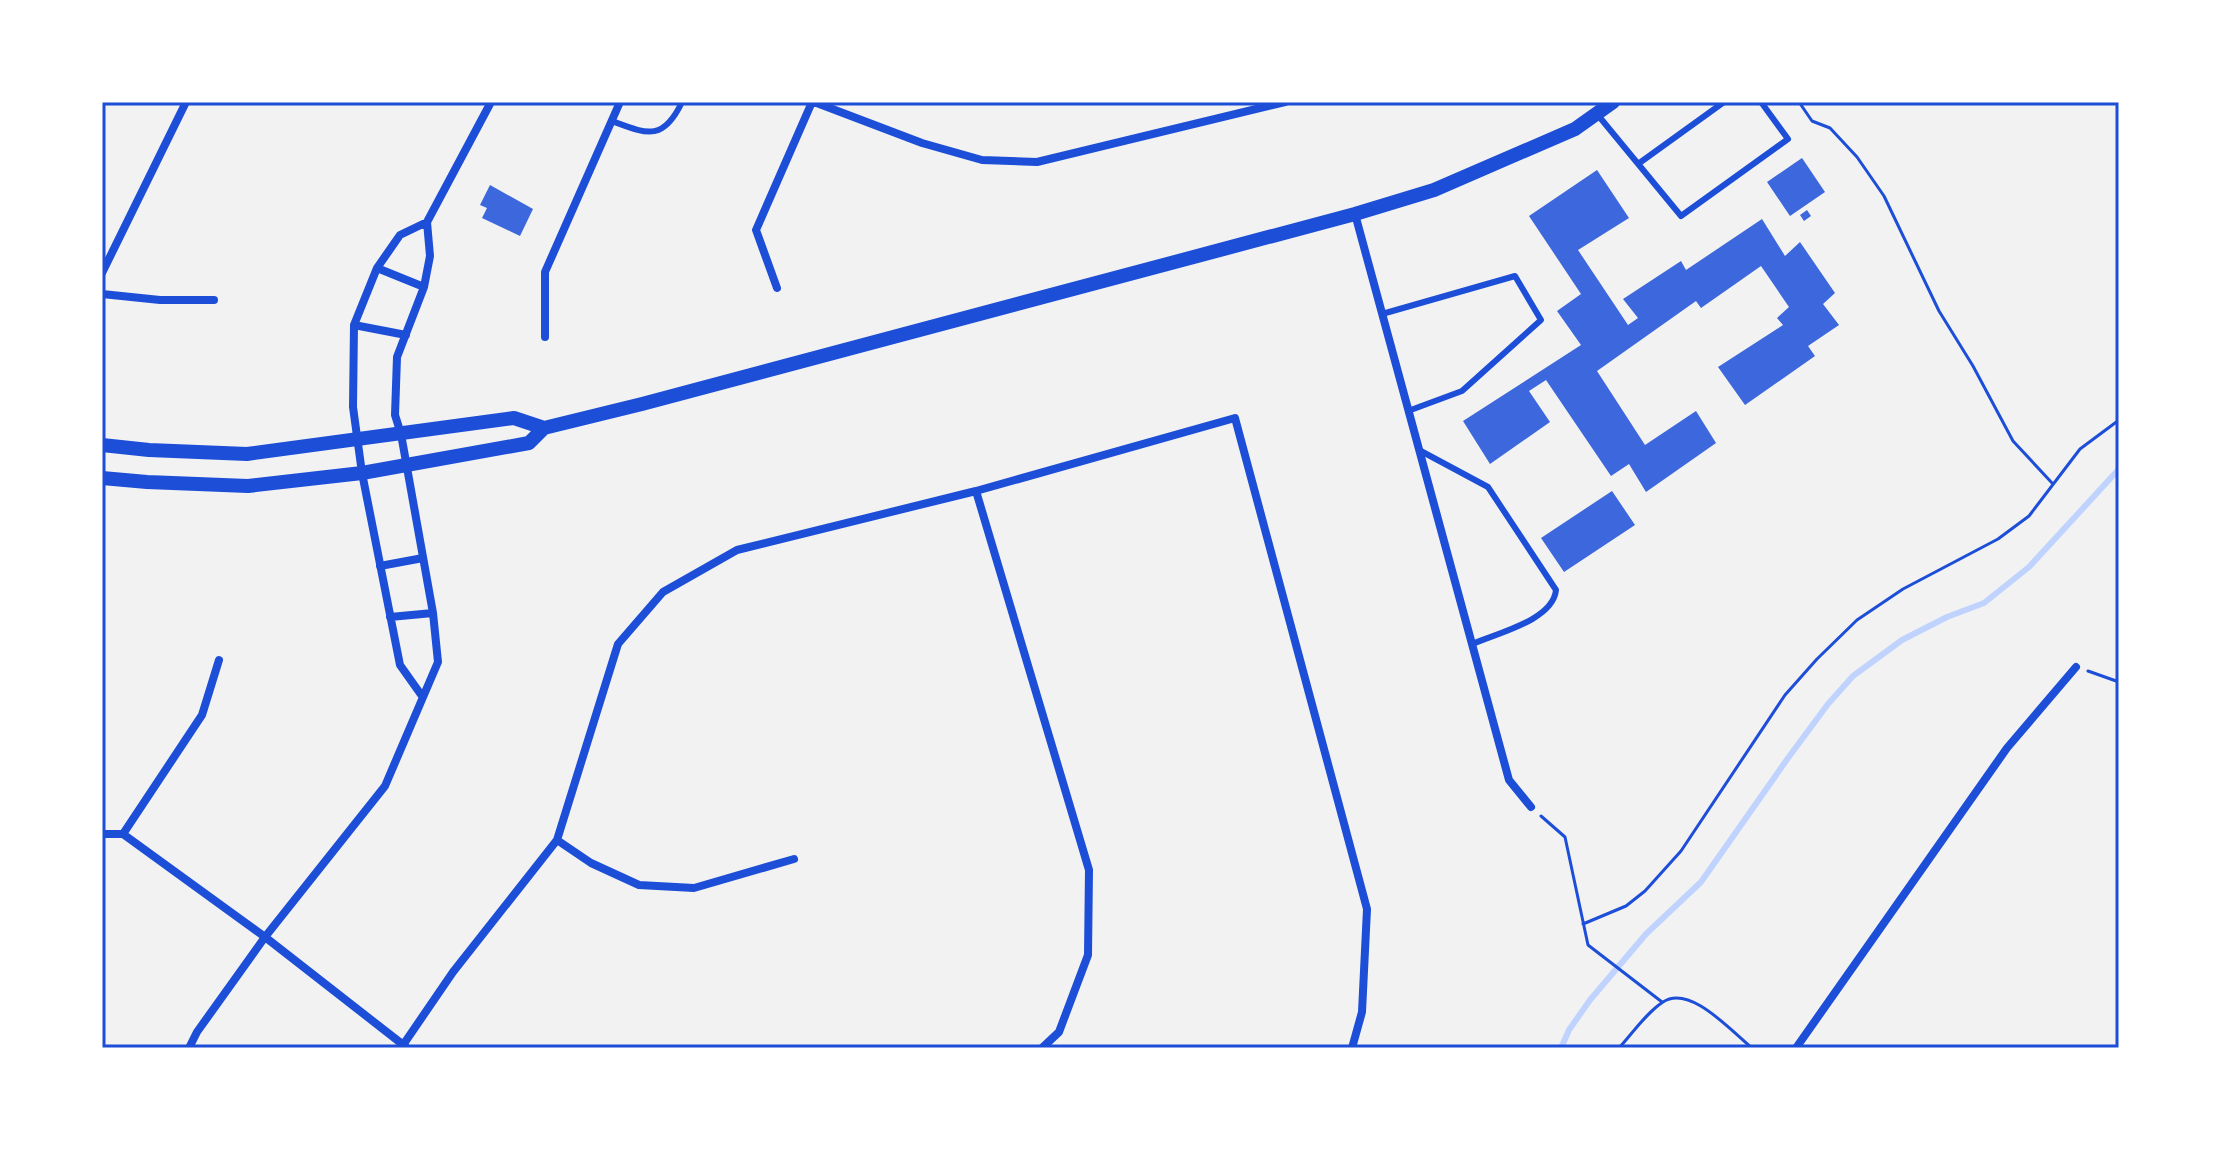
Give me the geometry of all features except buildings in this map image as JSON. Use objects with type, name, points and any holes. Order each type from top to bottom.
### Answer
[{"type":"street","points":[[102,273],[186,102]]},
{"type":"street","points":[[189,1048],[197,1032],[265,937],[385,786],[438,662],[433,613],[395,415],[397,357],[424,287],[430,256],[427,222],[491,102]]},
{"type":"street","points":[[545,337],[545,272],[620,102]]},
{"type":"street","points":[[777,288],[756,230],[813,102],[922,143],[982,160],[1037,162],[1285,102]]},
{"type":"street","points":[[102,478],[248,486],[362,473],[529,443],[544,428],[1355,214],[1434,190],[1575,129],[1613,102]]},
{"type":"street","points":[[1355,214],[1509,780],[1531,807]]},
{"type":"street","points":[[422,696],[400,665],[362,473],[353,407],[354,325],[377,268],[400,235],[427,222]]},
{"type":"street","points":[[377,268],[424,287]]},
{"type":"street","points":[[102,294],[160,300],[214,300]]},
{"type":"street","points":[[354,325],[406,335]]},
{"type":"street","points":[[102,445],[247,454],[514,418],[544,428]]},
{"type":"street","points":[[102,834],[123,834],[265,937],[404,1047],[453,972],[557,840],[618,644],[663,592],[737,550],[976,491],[1235,418],[1367,909],[1362,1012],[1352,1048]]},
{"type":"street","points":[[976,491],[1089,870],[1088,955],[1059,1032],[1042,1048]]},
{"type":"street","points":[[380,566],[423,558]]},
{"type":"street","points":[[390,617],[433,613]]},
{"type":"street","points":[[123,834],[202,715],[219,660]]},
{"type":"street","points":[[1796,1048],[2007,748],[2076,667]]},
{"type":"street","points":[[557,840],[591,863],[639,885],[694,888],[794,859]]},
{"type":"lane","points":[[612,121],[650,133],[669,125],[682,102]]},
{"type":"lane","points":[[1638,164],[1724,102]]},
{"type":"lane","points":[[1597,114],[1681,216],[1788,139],[1761,102]]},
{"type":"lane","points":[[1382,314],[1515,276],[1541,320],[1462,391],[1408,411]]},
{"type":"lane","points":[[1419,450],[1488,487],[1556,590],[1556,599],[1540,616],[1472,644]]},
{"type":"path","points":[[1799,102],[1812,121],[1830,128],[1857,157],[1884,196],[1939,311],[2013,441],[2053,484]]},
{"type":"path","points":[[1583,924],[1626,906],[1654,881],[1681,851],[1785,695],[1857,620],[1903,589],[1998,539],[2029,516],[2080,449],[2119,420]]},
{"type":"path","points":[[2076,667],[2119,682]]},
{"type":"path","points":[[1531,807],[1565,837],[1588,945],[1662,1002]]},
{"type":"path","points":[[1619,1048],[1662,1002],[1676,996],[1693,1000],[1752,1048]]},
{"type":"waterway","points":[[1561,1048],[1569,1030],[1590,1000],[1646,934],[1701,882],[1788,758],[1853,676],[1902,640],[1947,617],[1984,603],[2029,567],[2119,469]]}]
